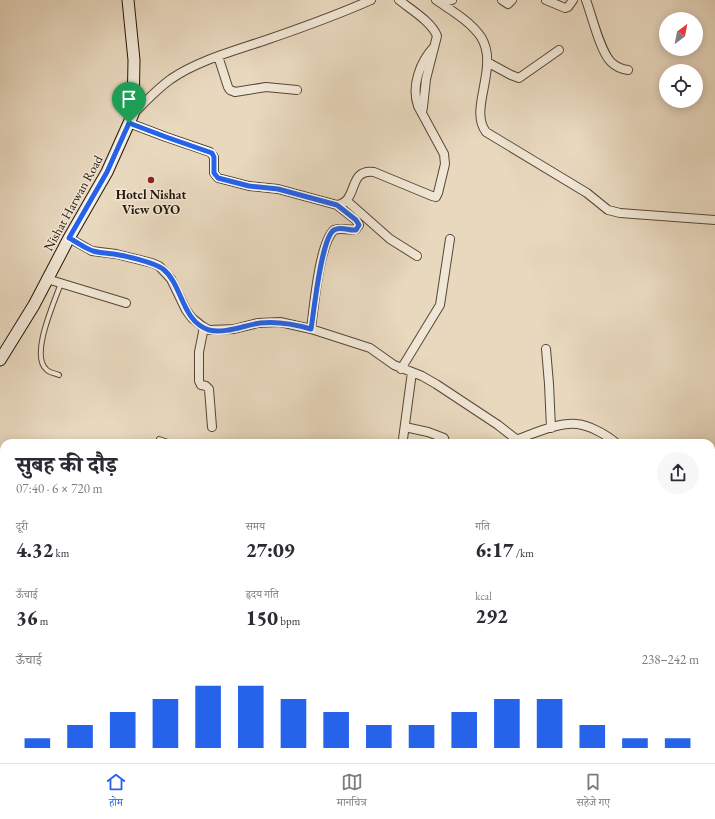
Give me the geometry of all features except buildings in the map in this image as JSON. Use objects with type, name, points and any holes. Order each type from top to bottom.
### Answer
[{"type":"main road","name":"Nishat Harwan Road","points":[[0,360],[34,305],[69,238],[107,172],[131,119],[134,60],[128,0]]},
{"type":"street","points":[[371,0],[345,12],[218,56],[182,72],[152,94],[131,119],[166,137],[212,153],[214,157],[214,173],[218,178],[249,186],[278,189],[337,205],[342,205],[346,201],[359,176],[365,171],[369,171],[436,197],[445,159],[441,148],[416,100],[418,76],[425,59],[434,47],[437,36],[433,28],[399,0]]},
{"type":"street","points":[[438,2],[452,0]]},
{"type":"street","points":[[502,0],[508,4],[512,0]]},
{"type":"street","points":[[546,0],[565,8],[568,7],[574,0]]},
{"type":"street","points":[[586,0],[606,55],[615,66],[628,70]]},
{"type":"street","points":[[438,2],[470,25],[476,31],[485,47],[487,62],[480,116],[482,127],[486,132],[587,193],[608,210],[620,213],[715,220]]},
{"type":"street","points":[[487,62],[519,78],[559,50]]},
{"type":"street","points":[[218,56],[230,90],[235,92],[266,87],[297,90]]},
{"type":"street","points":[[346,201],[390,239],[417,256]]},
{"type":"street","points":[[311,329],[322,259],[330,236],[334,230],[341,228],[356,230],[359,225],[356,220],[337,205]]},
{"type":"street","points":[[69,238],[92,251],[116,254],[159,266],[171,279],[186,310],[192,318],[204,327],[215,331],[234,329],[258,323],[275,322],[311,329],[370,348],[401,369],[412,372],[436,384],[517,439]]},
{"type":"street","points":[[401,369],[440,305],[450,239]]},
{"type":"street","points":[[47,279],[126,303]]},
{"type":"street","points":[[204,327],[199,352],[199,381],[200,384],[206,386],[208,389],[212,427]]},
{"type":"street","points":[[546,349],[550,384],[552,428]]},
{"type":"street","points":[[403,439],[412,372]]},
{"type":"street","points":[[525,439],[552,428],[572,424],[582,425],[603,434],[610,439]]},
{"type":"street","points":[[405,427],[432,433],[444,439]]},
{"type":"lane","points":[[59,374],[46,370],[43,365],[41,352],[43,335],[61,283]]},
{"type":"place","name":"Hotel Nishat View OYO","points":[[151,180]]},
{"type":"route","points":[[129,123],[212,153],[214,157],[214,173],[218,178],[237,184],[278,189],[337,205],[356,220],[359,225],[356,230],[341,228],[334,230],[326,243],[323,253],[311,329],[280,322],[270,322],[258,323],[242,328],[215,331],[209,330],[192,318],[186,310],[168,274],[159,266],[116,254],[92,251],[69,238],[107,172],[129,123]]}]
